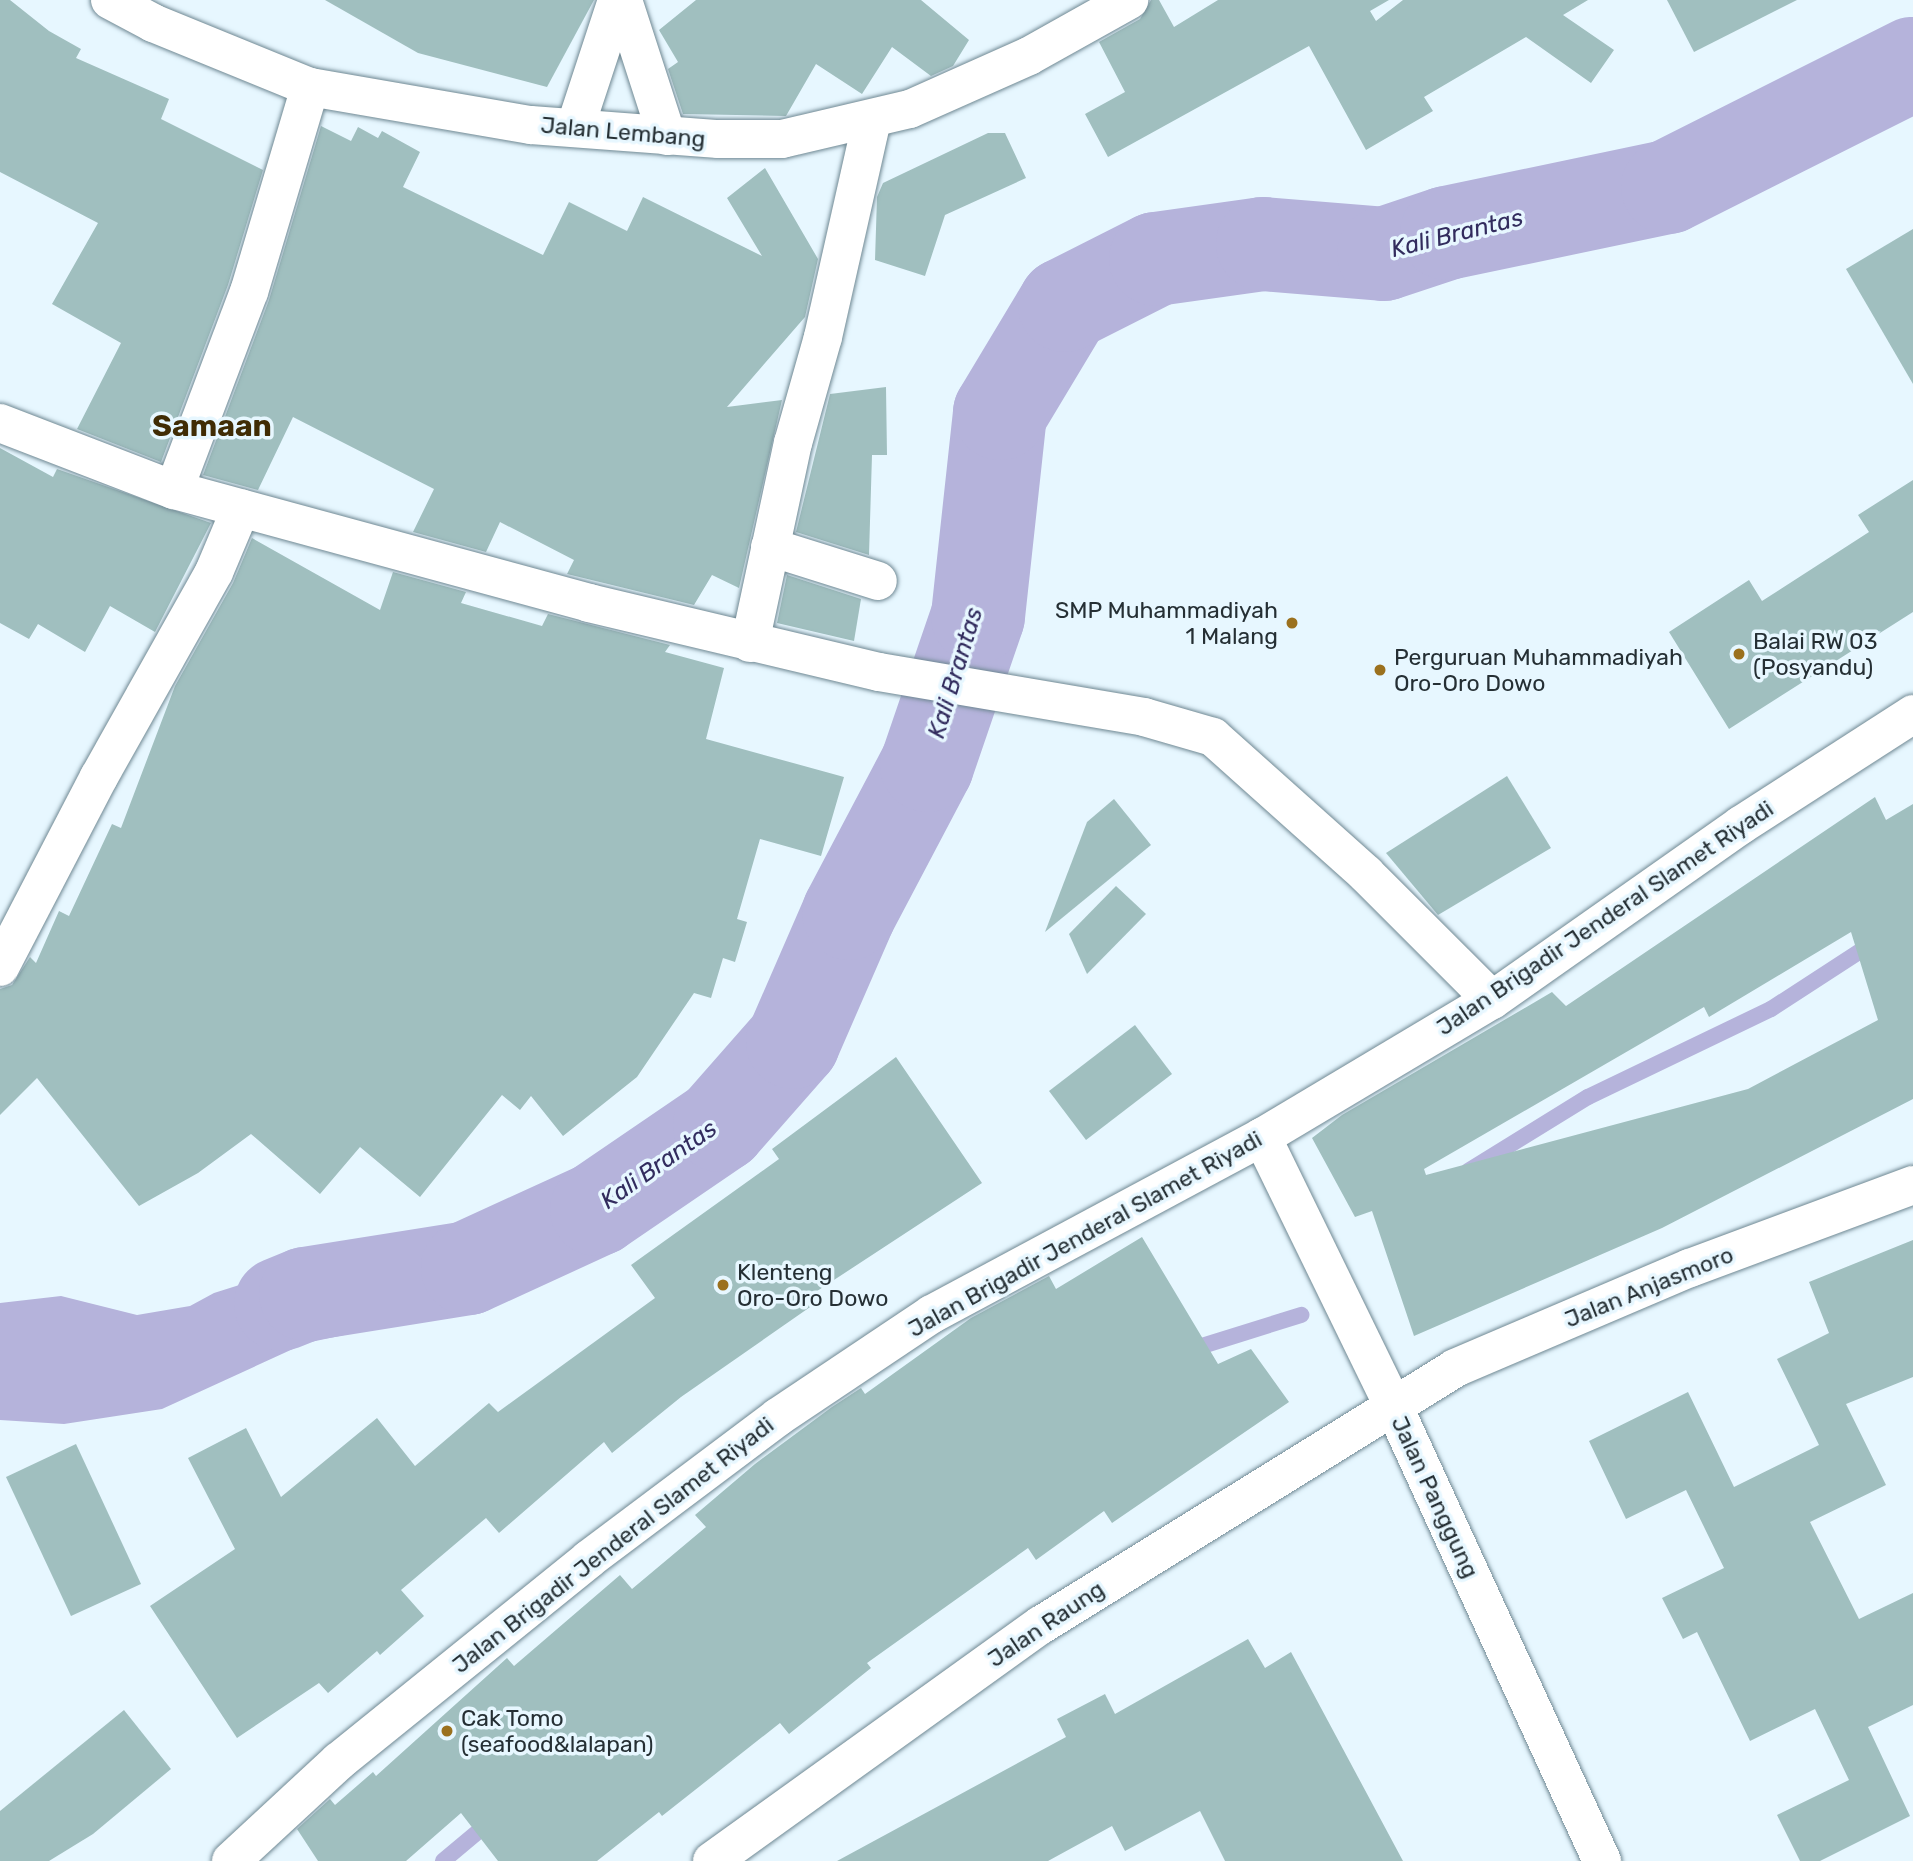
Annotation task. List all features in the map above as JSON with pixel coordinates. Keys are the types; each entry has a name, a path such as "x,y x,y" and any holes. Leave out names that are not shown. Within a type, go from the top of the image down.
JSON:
{"street":[{"name":"Jalan Lembang","path":"110,0 153,23 310,88 531,125 667,136 782,139 910,110 1029,56 1129,0"},
{"path":"575,128 617,0"},
{"path":"623,0 667,136"},
{"path":"174,490 248,292 310,88"},
{"path":"750,643 770,547 872,120"},
{"path":"0,423 174,490 750,643 879,672 1144,717 1213,737 1366,874 1492,1000"},
{"path":"0,967 99,777 214,572 241,508"},
{"path":"770,547 878,582"},
{"name":"Jalan Brigadir Jenderal Slamet Riyadi","path":"231,1861 339,1761 589,1559 778,1417 932,1314 1262,1137 1492,1000 1741,825 1913,714"},
{"name":"Jalan Panggung","path":"1262,1137 1393,1405 1602,1861"},
{"name":"Jalan Anjasmoro","path":"1393,1405 1455,1368 1690,1268 1913,1185"},
{"name":"Jalan Raung","path":"728,1856 1041,1625 1393,1405"}],"water":[{"path":"389,1238 425,1318 306,1343 162,1409 64,1424 0,1420 0,1303 61,1296 137,1315 190,1306 214,1293"}],"building":[{"path":"0,0 10,0 49,31 81,49 76,58 169,99 161,119 263,170 228,285 161,462 77,429 121,343 52,304 98,223 0,172"},
{"path":"325,0 594,0 547,87 418,53"},
{"path":"696,0 921,0 969,40 953,66 931,76 892,47 862,94 816,64 786,116 683,114 668,69 678,62 659,30"},
{"path":"1151,0 1159,0 1174,27 1218,0 1389,0 1370,11 1376,21 1403,0 1588,0 1563,15 1614,50 1591,83 1526,37 1424,97 1433,111 1366,150 1309,46 1108,157 1085,114 1125,92 1099,42 1140,19"},
{"path":"1667,0 1797,0 1694,52"},
{"path":"321,126 351,141 358,127 378,138 382,131 420,152 403,187 543,255 569,202 627,231 643,197 762,256 727,198 765,168 818,259 805,317 727,407 782,400 739,588 712,575 694,605 567,574 574,560 500,522 486,552 413,532 434,489 293,417 258,490 203,475 269,300"},
{"path":"988,133 1005,133 1026,178 945,215 925,276 875,260 877,197 883,183"},
{"path":"1913,229 1913,384 1846,269"},
{"path":"886,387 887,455 872,455 869,555 796,532 830,394"},
{"path":"0,448 53,477 57,469 211,523 155,632 110,606 85,652 38,624 29,639 0,623"},
{"path":"1913,480 1913,612 1729,729 1669,632 1749,580 1762,601 1869,532 1858,515"},
{"path":"252,538 380,610 393,572 466,592 461,603 542,626 548,614 670,645 665,652 724,668 706,739 844,777 821,856 760,839 737,919 747,922 735,962 723,958 711,998 694,993 637,1077 563,1136 531,1096 520,1110 502,1095 420,1197 360,1147 320,1194 251,1134 198,1173 139,1206 37,1078 0,1115 0,989 12,985 30,957 36,963 59,911 69,916 112,824 121,828 175,686 233,583"},
{"path":"787,575 861,599 854,641 777,623"},
{"path":"1507,776 1551,848 1438,915 1386,853"},
{"path":"1875,797 1886,820 1913,804 1913,1099 1662,1228 1414,1336 1372,1211 1355,1217 1312,1138 1342,1115 1552,992 1566,1006","holes":["1851,932 1878,1020 1748,1089 1426,1175 1424,1169 1704,1007 1709,1017"]},
{"path":"1114,799 1151,845 1045,932 1087,822"},
{"path":"1116,886 1146,914 1087,974 1069,934"},
{"path":"1135,1025 1172,1074 1086,1140 1049,1091"},
{"path":"896,1057 982,1183 808,1297 813,1305 681,1397 612,1453 604,1442 499,1533 486,1518 401,1590 424,1616 380,1655 377,1651 328,1693 319,1683 237,1738 150,1606 235,1549 188,1458 246,1428 281,1497 377,1418 415,1466 489,1403 498,1412 655,1298 631,1265 779,1159 772,1149"},
{"path":"1142,1237 1218,1364 1251,1349 1289,1402 1112,1523 1104,1511 1036,1560 1028,1548 867,1663 871,1668 789,1734 780,1723 662,1816 659,1812 597,1861 498,1861 461,1813 406,1861 318,1861 297,1829 330,1799 335,1805 373,1772 376,1776 507,1658 514,1666 620,1575 632,1589 706,1527 695,1515 755,1464 832,1407 861,1388 865,1394 971,1318 1049,1276 1056,1289"},
{"path":"1913,1240 1913,1377 1846,1404 1886,1485 1810,1522 1859,1619 1913,1593 1913,1705 1868,1727 1910,1816 1820,1861 1800,1861 1777,1815 1849,1780 1815,1709 1750,1741 1697,1632 1683,1639 1662,1598 1724,1568 1686,1490 1626,1519 1589,1441 1688,1392 1734,1487 1819,1445 1777,1359 1829,1333 1809,1282"},
{"path":"76,1444 141,1584 71,1616 6,1477"},
{"path":"1248,1639 1265,1668 1291,1652 1403,1861 1225,1861 1200,1811 1125,1851 1112,1826 1048,1861 837,1861 1066,1737 1057,1719 1105,1694 1115,1714"},
{"path":"124,1710 171,1769 93,1834 49,1861 0,1861 0,1811"}],"waterway":[{"name":"Kali Brantas","path":"281,1304 306,1294 468,1268 597,1209 720,1125 793,1042 849,913 927,765 978,616 1000,413 1065,305 1156,259 1263,244 1384,254 1447,233 1668,187 1913,64"},
{"path":"1468,1171 1588,1097 1771,1009 1874,942"},
{"path":"1186,1351 1301,1315"},
{"path":"443,1861 492,1820"}],"place":[{"name":"SMP Muhammadiyah 1 Malang","path":"1292,623"},
{"name":"Balai RW 03 (Posyandu)","path":"1739,654"},
{"name":"Perguruan Muhammadiyah Oro-Oro Dowo","path":"1380,670"},
{"name":"Klenteng Oro-Oro Dowo","path":"723,1285"},
{"name":"Cak Tomo (seafood&lalapan)","path":"447,1731"}],"district":[{"name":"Samaan","path":"212,426"}]}
